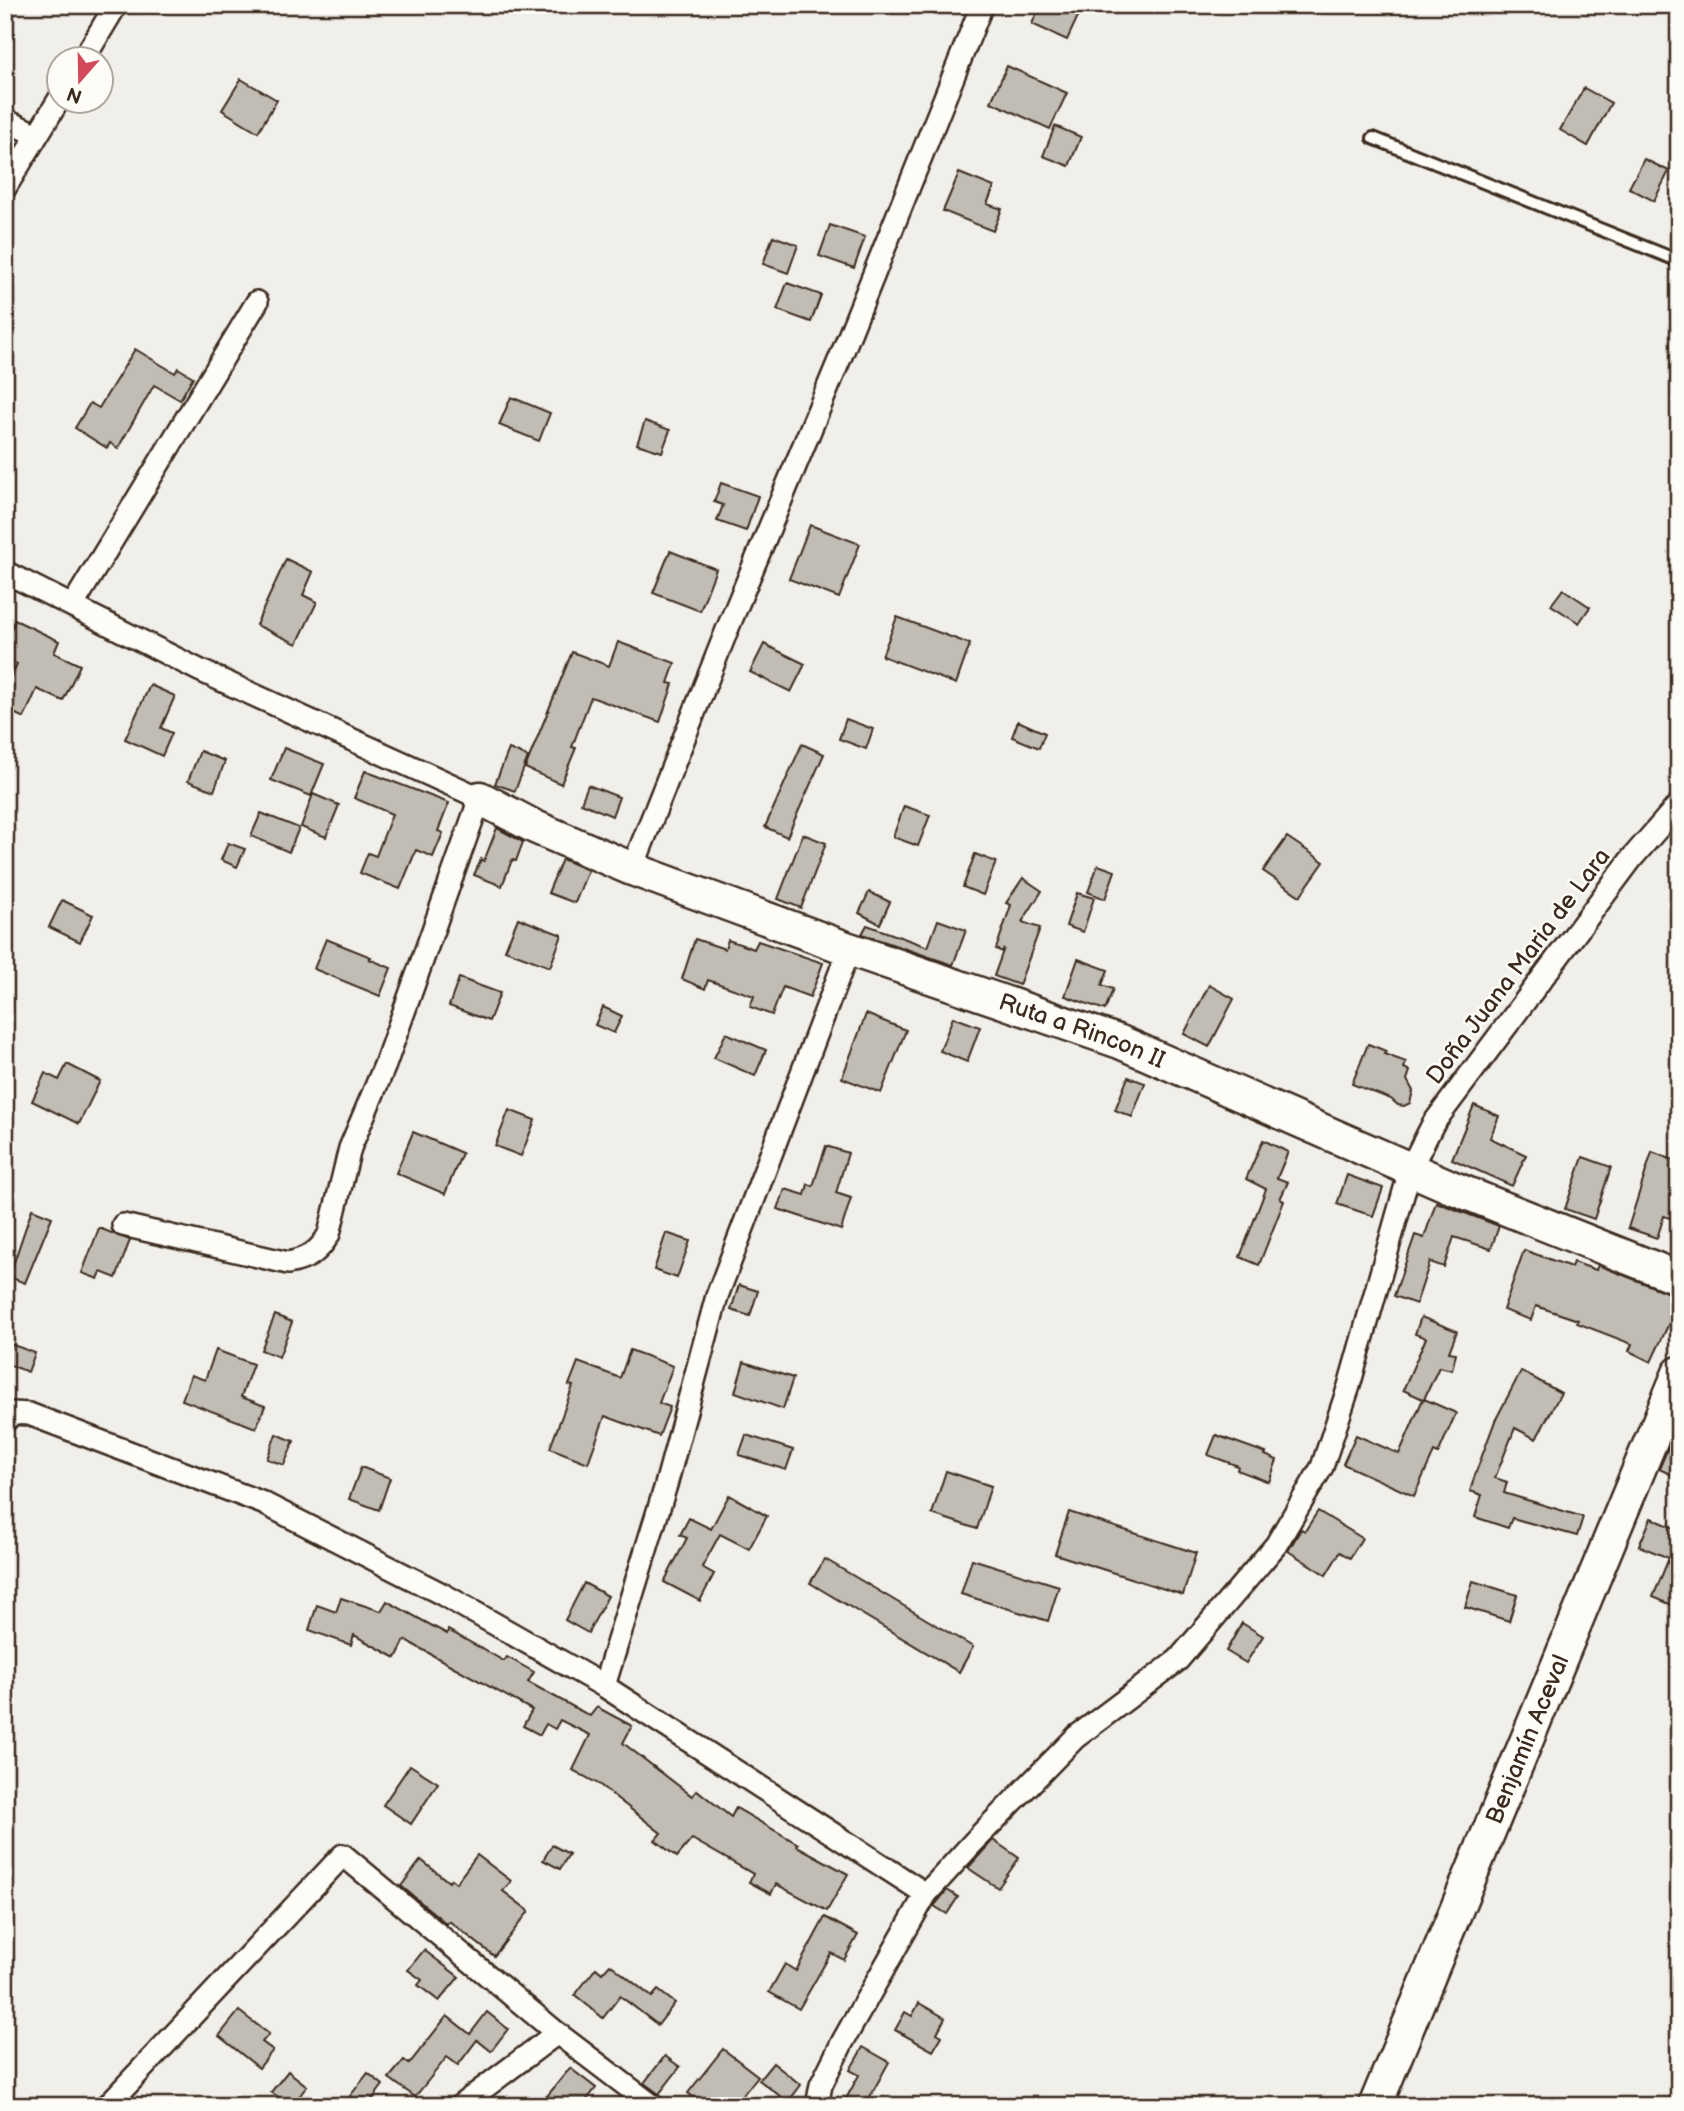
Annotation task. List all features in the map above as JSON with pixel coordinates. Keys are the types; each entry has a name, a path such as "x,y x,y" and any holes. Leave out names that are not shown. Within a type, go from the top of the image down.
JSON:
{"street":[{"path":"91,46 116,5"},
{"path":"632,869 982,5"},
{"path":"5,188 49,116"},
{"path":"5,120 37,135"},
{"path":"73,605 257,302"},
{"path":"5,572 199,670 481,798 385,1065 350,1148 329,1234 323,1244 307,1258 288,1263 123,1225"},
{"name":"Ruta a Rincon II","path":"481,798 535,827 632,869 849,949 1120,1042 1411,1167 1451,1187 1679,1278"},
{"name":"Doña Juana Maria de Lara","path":"817,2106 821,2085 843,2041 926,1894 1076,1737 1178,1660 1276,1545 1322,1467 1349,1386 1411,1167 1433,1124 1632,858 1679,804"},
{"path":"604,1686 666,1485 717,1296 849,949"},
{"name":"Benjamín Aceval","path":"1376,2106 1679,1373"},
{"path":"5,1421 13,1413 29,1414 263,1503 442,1594 604,1686 926,1894"},
{"path":"107,2106 343,1855 557,2034 653,2106"},
{"path":"460,2106 557,2034"}],"lane":[{"path":"1373,138 1679,261"}],"building":[{"path":"1040,5 1065,5 1080,12 1067,40 1032,24"},
{"path":"1007,66 1067,93 1050,129 991,102"},
{"path":"241,79 277,100 258,132 222,110"},
{"path":"1584,88 1611,103 1588,146 1560,130"},
{"path":"1055,126 1081,137 1069,166 1043,156"},
{"path":"1644,159 1669,171 1654,201 1629,188"},
{"path":"959,173 994,187 987,204 1002,209 993,231 943,211"},
{"path":"830,225 865,237 854,268 819,256"},
{"path":"773,236 798,245 788,273 763,264"},
{"path":"787,283 821,295 811,322 777,310"},
{"path":"135,349 175,373 178,368 193,377 180,400 154,385 118,448 110,443 107,448 75,428 90,403 99,408"},
{"path":"511,397 550,413 539,441 499,425"},
{"path":"645,421 670,430 662,452 637,444"},
{"path":"721,483 758,496 746,531 717,521 723,505 714,502"},
{"path":"810,525 860,544 839,598 789,579"},
{"path":"670,551 716,569 700,611 653,593"},
{"path":"286,559 313,572 303,595 317,602 297,644 256,625"},
{"path":"1563,589 1590,607 1579,623 1551,605"},
{"path":"897,617 970,644 956,684 882,656"},
{"path":"15,620 59,641 54,653 80,665 63,701 37,689 24,718 5,709 5,689 17,664 5,659 5,644"},
{"path":"618,642 675,663 668,683 673,684 660,722 591,697 572,747 576,748 561,784 525,768 572,652 609,666"},
{"path":"764,644 805,664 791,692 750,672"},
{"path":"150,685 175,696 161,728 172,733 162,756 125,739"},
{"path":"846,719 873,729 866,749 839,739"},
{"path":"1018,721 1045,733 1039,748 1012,737"},
{"path":"802,744 824,754 787,837 765,827"},
{"path":"284,748 324,764 311,796 271,780"},
{"path":"509,749 528,757 515,791 495,784"},
{"path":"200,751 225,761 214,791 188,781"},
{"path":"365,771 449,803 438,831 443,833 433,857 416,850 400,889 360,873 368,853 376,856 392,814 354,798"},
{"path":"588,785 619,797 612,816 581,803"},
{"path":"313,794 339,805 326,837 301,827"},
{"path":"904,806 930,815 918,846 893,837"},
{"path":"261,813 299,828 289,852 251,836"},
{"path":"497,828 523,842 516,861 512,860 502,886 474,875 481,859 484,861"},
{"path":"803,834 826,843 801,908 778,899"},
{"path":"1287,837 1324,862 1300,896 1263,871"},
{"path":"228,843 245,849 237,867 221,860"},
{"path":"975,854 996,862 983,895 963,887"},
{"path":"562,859 588,870 575,903 548,893"},
{"path":"1098,865 1115,871 1105,899 1088,892"},
{"path":"1023,878 1042,891 1022,922 1040,928 1019,985 994,976 1004,948 1002,952 996,949 1011,905 1006,903"},
{"path":"869,892 890,902 880,924 859,913"},
{"path":"1077,893 1094,898 1083,932 1066,926"},
{"path":"62,900 93,915 80,942 49,927"},
{"path":"518,918 562,935 550,967 505,950"},
{"path":"938,920 966,930 953,965 862,934 867,925 928,947"},
{"path":"326,939 391,968 380,996 314,969"},
{"path":"695,939 725,949 728,940 754,949 758,941 823,963 810,997 783,987 772,1015 750,1007 754,996 708,980 705,989 682,979"},
{"path":"1078,959 1108,970 1102,985 1113,989 1105,1010 1065,996"},
{"path":"459,978 500,993 489,1021 449,1006"},
{"path":"1209,985 1234,999 1209,1047 1184,1034"},
{"path":"603,1007 622,1016 614,1033 595,1025"},
{"path":"866,1014 906,1030 881,1093 842,1078"},
{"path":"953,1017 980,1027 967,1062 940,1051"},
{"path":"726,1033 766,1050 755,1076 714,1058"},
{"path":"1368,1044 1386,1051 1384,1054 1406,1062 1404,1068 1410,1071 1407,1080 1413,1091 1410,1103 1398,1105 1391,1099 1352,1084"},
{"path":"67,1064 100,1081 79,1124 32,1101 45,1073 59,1080"},
{"path":"1128,1077 1145,1083 1132,1117 1115,1110"},
{"path":"1474,1105 1499,1116 1490,1138 1526,1155 1512,1186 1452,1159"},
{"path":"509,1110 535,1120 521,1156 495,1146"},
{"path":"413,1132 462,1153 445,1194 396,1173"},
{"path":"1263,1140 1288,1152 1277,1178 1288,1182 1280,1199 1284,1201 1259,1265 1240,1257 1266,1189 1246,1179"},
{"path":"826,1146 848,1153 836,1193 851,1198 841,1230 778,1209 785,1189 805,1195 808,1184 813,1186"},
{"path":"1652,1152 1679,1162 1679,1221 1664,1216 1657,1238 1628,1228"},
{"path":"1583,1157 1611,1167 1594,1219 1565,1209"},
{"path":"1347,1175 1383,1188 1373,1216 1337,1204"},
{"path":"1436,1202 1499,1226 1491,1249 1454,1237 1444,1267 1430,1262 1416,1304 1394,1296 1415,1235 1424,1238"},
{"path":"32,1209 52,1217 25,1283 9,1277"},
{"path":"99,1228 130,1240 116,1278 101,1272 98,1279 82,1273"},
{"path":"666,1233 690,1241 677,1278 654,1270"},
{"path":"1524,1250 1571,1267 1573,1262 1596,1270 1598,1265 1679,1297 1651,1362 1629,1351 1632,1344 1577,1323 1578,1320 1536,1306 1531,1320 1503,1310"},
{"path":"739,1285 758,1291 750,1316 731,1310"},
{"path":"275,1315 292,1322 279,1357 261,1350"},
{"path":"1421,1317 1457,1331 1449,1352 1456,1353 1452,1370 1439,1367 1424,1399 1456,1413 1438,1454 1434,1452 1414,1496 1343,1464 1356,1435 1399,1454 1423,1399 1403,1390 1426,1338 1415,1334"},
{"path":"5,1342 35,1353 28,1372 5,1363"},
{"path":"216,1350 253,1364 241,1397 265,1406 256,1428 182,1400 191,1375 205,1380"},
{"path":"630,1350 673,1366 659,1403 670,1407 659,1436 605,1416 588,1463 550,1448 573,1386 569,1385 578,1362 620,1378"},
{"path":"744,1362 793,1378 783,1409 735,1392"},
{"path":"1521,1371 1561,1393 1536,1439 1515,1428 1495,1478 1507,1482 1504,1493 1583,1517 1577,1536 1512,1518 1508,1528 1475,1517 1482,1495 1470,1491 1495,1421"},
{"path":"1679,1422 1679,1478 1659,1469"},
{"path":"276,1434 294,1441 284,1465 267,1459"},
{"path":"746,1435 793,1450 786,1470 739,1455"},
{"path":"1216,1435 1266,1453 1265,1455 1277,1460 1269,1482 1208,1455"},
{"path":"361,1467 390,1478 379,1510 349,1499"},
{"path":"946,1471 991,1486 977,1529 932,1514"},
{"path":"729,1495 767,1516 749,1549 720,1534 702,1567 714,1574 700,1601 664,1582 687,1538 680,1535 689,1518 711,1529"},
{"path":"1318,1511 1362,1538 1350,1558 1340,1552 1326,1575 1288,1551 1301,1529 1305,1531"},
{"path":"1069,1512 1196,1553 1183,1595 1055,1554"},
{"path":"1651,1518 1679,1530 1679,1608 1653,1597 1669,1558 1639,1546"},
{"path":"825,1559 973,1647 959,1672 810,1583"},
{"path":"972,1559 1059,1586 1048,1621 961,1594"},
{"path":"1473,1581 1517,1595 1509,1621 1465,1607"},
{"path":"584,1583 608,1596 588,1633 565,1620"},
{"path":"341,1598 381,1611 387,1601 447,1634 448,1630 504,1661 507,1657 534,1672 528,1682 590,1716 597,1707 632,1726 623,1743 692,1796 697,1790 731,1817 736,1808 848,1874 827,1911 776,1884 771,1894 749,1882 753,1874 692,1839 677,1857 655,1840 661,1833 600,1785 573,1770 590,1735 560,1720 555,1729 546,1724 540,1735 523,1726 532,1710 405,1640 396,1658 354,1635 351,1645 309,1630 317,1605 336,1612"},
{"path":"1242,1623 1263,1636 1246,1663 1226,1651"},
{"path":"410,1765 438,1783 411,1824 383,1805"},
{"path":"993,1840 1019,1858 998,1888 968,1868"},
{"path":"552,1845 569,1854 560,1869 543,1860"},
{"path":"477,1855 511,1881 503,1891 529,1911 494,1956 449,1921 447,1924 401,1886 421,1860 449,1882 451,1879 456,1883"},
{"path":"947,1890 958,1897 947,1914 934,1906"},
{"path":"825,1917 858,1935 844,1960 831,1953 799,2009 769,1992 785,1964 796,1971"},
{"path":"424,1950 459,1977 439,2001 418,1985 422,1980 408,1970"},
{"path":"610,1964 652,1997 658,1990 675,2003 658,2025 620,1996 603,2018 575,1995 596,1968 602,1973"},
{"path":"919,2003 945,2018 937,2033 942,2036 933,2051 895,2030 905,2012 912,2016"},
{"path":"239,2011 269,2034 262,2042 273,2050 259,2068 219,2036"},
{"path":"487,2012 508,2029 491,2051 477,2040 458,2065 447,2057 415,2097 389,2078 404,2060 409,2064 447,2016 470,2034"},
{"path":"863,2047 889,2062 865,2106 842,2106 859,2075 850,2070"},
{"path":"723,2049 758,2076 734,2106 705,2106 688,2093"},
{"path":"665,2056 680,2067 659,2094 644,2083"},
{"path":"773,2063 801,2085 788,2102 759,2080"},
{"path":"570,2068 596,2088 582,2106 559,2106 547,2096"},
{"path":"288,2071 307,2086 292,2106 271,2092"},
{"path":"368,2073 383,2085 367,2106 362,2106 350,2096"}]}
